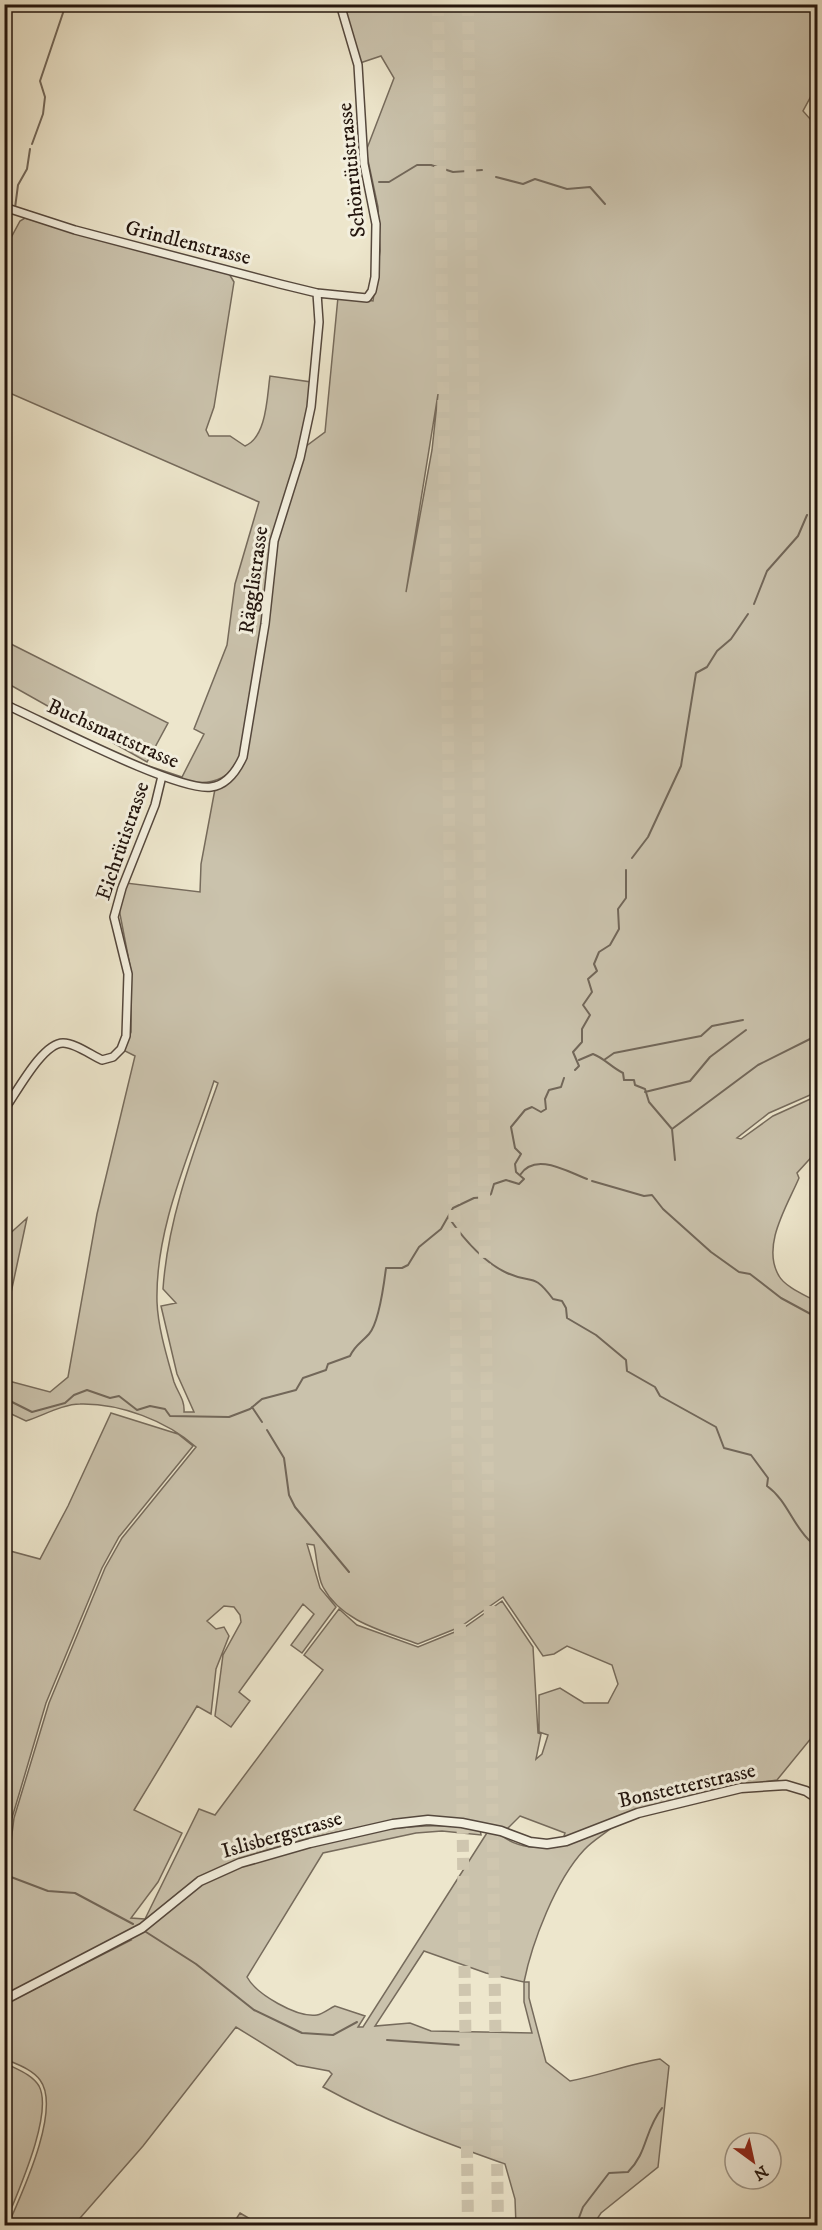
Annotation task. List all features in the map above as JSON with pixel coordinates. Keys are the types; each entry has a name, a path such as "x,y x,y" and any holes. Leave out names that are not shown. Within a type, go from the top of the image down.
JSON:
{"street":[{"name":"Schönrütistrasse","path":"340,4 358,65 364,164 373,199 376,224 375,278 372,291 367,298"},
{"name":"Grindlenstrasse","path":"4,207 75,230 317,293 367,298"},
{"name":"Rägglistrasse","path":"210,787 229,778 243,757 265,624 273,541 300,458 311,407 319,322 317,293"},
{"name":"Buchsmattstrasse","path":"4,705 162,776 210,787"},
{"name":"Eichrütistrasse","path":"5,1107 42,1054 52,1046 62,1043 71,1045 102,1060 113,1057 121,1049 126,1036 129,974 114,917 122,888 155,805 162,776"},
{"name":"Bonstetterstrasse","path":"598,1828 638,1813 741,1788 786,1785 806,1791 818,1799"},
{"name":"Islisbergstrasse","path":"4,2000 142,1928 200,1881 264,1855 354,1832 410,1822 462,1823 501,1831 530,1842 547,1844 566,1840 598,1828"}],"shaded area":[{"path":"343,5 817,5 817,85 803,111 818,128 817,1092 769,1113 737,1138 741,1139 773,1116 817,1096 817,1151 797,1173 799,1178 778,1226 773,1252 774,1264 782,1280 817,1302 817,1731 777,1780 715,1789 625,1814 584,1850 564,1878 546,1912 524,1982 529,1982 529,1998 546,2062 570,2081 660,2059 669,2066 658,2167 601,2213 593,2225 516,2225 515,2199 505,2164 412,2129 345,2099 323,2087 332,2074 329,2071 297,2065 236,2027 143,2146 74,2225 8,2225 30,2174 43,2131 46,2111 45,2093 37,2076 5,2059 5,2004 131,1940 126,1936 5,1996 5,1864 8,1865 14,1818 49,1703 105,1568 122,1538 196,1447 171,1429 142,1415 95,1404 60,1408 26,1421 5,1411 5,1380 50,1392 68,1377 97,1214 135,1056 123,1050 131,1032 131,971 119,909 126,883 200,892 201,864 215,789 233,778 245,758 269,614 279,530 305,447 325,432 338,297 373,301 380,251 378,207 366,151 394,78 381,56 360,63","holes":["438,394 432,450 406,592","214,1081 218,1083 183,1184 170,1236 163,1289 176,1303 161,1306 177,1374 194,1412 184,1412 166,1353 157,1302 162,1245 176,1190","307,1544 314,1545 321,1583 331,1599 341,1609 365,1624 418,1644 460,1627 503,1597 543,1656 554,1654 567,1646 612,1665 618,1684 608,1703 584,1703 560,1688 539,1695 539,1732 548,1735 542,1754 536,1759 541,1734 538,1733 533,1647 502,1601 462,1629 418,1647 357,1625 339,1609 304,1655 323,1670 215,1815 199,1809 145,1919 131,1918 158,1882 182,1833 134,1810 197,1706 211,1714 216,1669 229,1636 224,1627 216,1629 207,1621 224,1606 234,1607 240,1615 241,1622 223,1655 215,1716 231,1727 250,1701 239,1692 303,1604 314,1614 291,1645 302,1653 336,1607 320,1588","520,1816 565,1833 561,1845 545,1847 529,1847 514,1843 501,1835","445,1818 492,1825 363,2027 358,2027 365,2016 335,2006 317,2015 288,2009 259,1991 247,1977 323,1853 416,1833 442,1831 481,1835 480,1829 457,1826 388,1829 299,1849 226,1872 192,1891 156,1920 148,1919 191,1883 221,1867 283,1846 388,1823","424,1951 486,1973 524,1982 524,2002 532,2033 431,2031 410,2023 375,2026"]},
{"path":"25,218 228,272 234,282 214,407 206,430 209,436 230,436 245,446 258,434 262,425 270,376 311,382 297,461 271,546 265,605 241,757 231,771 220,779 192,782 177,779 134,761 182,777 204,734 194,729 227,645 235,584 259,502 5,391 5,249 20,221"},
{"path":"5,641 168,723 147,762 5,682"},
{"path":"27,1218 5,1321 5,1238"},
{"path":"111,1413 178,1434 193,1446 119,1537 102,1568 46,1703 12,1818 5,1864 5,1561 10,1551 40,1559 68,1506"},
{"path":"5,2063 24,2072 39,2086 42,2115 32,2155 5,2224"},
{"path":"240,2213 259,2224 232,2225"}],"waterway":[{"path":"32,144 43,114 45,97 40,81 66,4"},
{"path":"15,208 18,185 27,169 30,149"},
{"path":"379,182 389,182 417,165 431,165 453,172 482,170"},
{"path":"496,177 523,184 535,179 567,189 590,187 605,204"},
{"path":"4,225 11,217"},
{"path":"754,604 767,571 798,536 807,515"},
{"path":"632,858 648,837 681,766 696,673 707,667 717,651 731,639 748,614"},
{"path":"575,1070 579,1066 573,1052 582,1042 582,1029 590,1015 583,1005 592,992 588,979 597,971 594,964 599,952 610,945 619,929 618,909 626,898 626,870"},
{"path":"604,1060 614,1053 701,1036 712,1026 743,1020"},
{"path":"645,1092 690,1081 710,1057 746,1030"},
{"path":"672,1129 758,1065 812,1038 818,1040"},
{"path":"579,1060 593,1054 623,1073 624,1080 634,1080 635,1085 645,1089 649,1102 672,1129 675,1160"},
{"path":"4,1398 32,1412 65,1403 74,1395 87,1390 110,1398 119,1396 137,1410 150,1406 165,1409 170,1416 229,1417 250,1409 262,1399 296,1390 303,1378 326,1370 328,1364 350,1356 373,1329 386,1268 402,1268 408,1265 419,1247 441,1229 453,1208 474,1198 487,1197 491,1194 494,1184 506,1180 519,1184 524,1179 516,1172 515,1164 521,1154 515,1148 511,1127 525,1110 532,1107 541,1112 546,1109 545,1099 549,1090 561,1087 564,1078"},
{"path":"520,1175 526,1168 542,1164 561,1168 587,1179"},
{"path":"592,1181 644,1196 652,1195 663,1209 711,1252 739,1272 750,1274 781,1298 818,1318"},
{"path":"449,1218 467,1241 490,1263 507,1273 536,1282 553,1299 562,1301 566,1308 567,1318 596,1335 626,1360 627,1371 655,1387 660,1396 716,1427 724,1448 751,1455 768,1478 767,1486 780,1499 805,1537 812,1543 811,1562 818,1572"},
{"path":"252,1407 262,1422"},
{"path":"267,1430 284,1458 289,1495 295,1507 349,1572"},
{"path":"11,1877 48,1891 75,1893 133,1924"},
{"path":"146,1932 196,1964 254,2010 302,2033 333,2035 357,2022"},
{"path":"387,2040 460,2045"},
{"path":"571,2226 577,2223 583,2207 609,2173 628,2172 639,2157 652,2125 662,2108"}],"tunnel":[{"path":"438,4 468,2226"},
{"path":"468,4 498,2226"}]}
